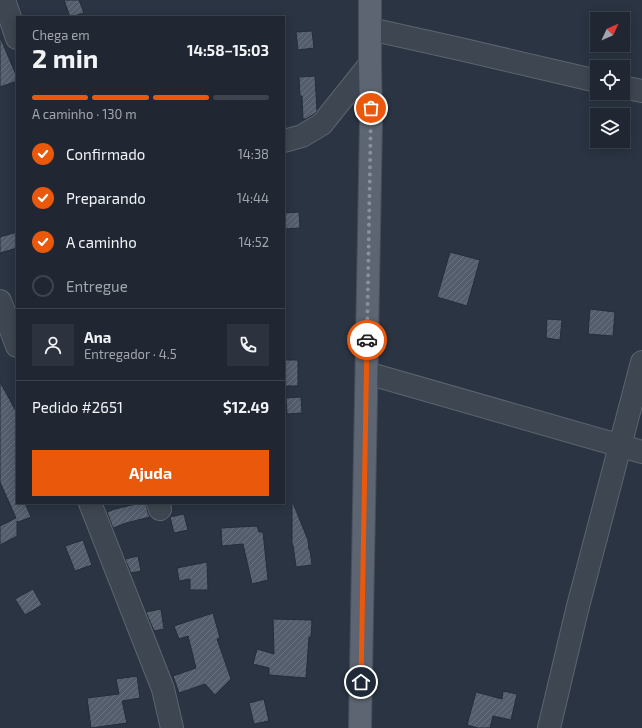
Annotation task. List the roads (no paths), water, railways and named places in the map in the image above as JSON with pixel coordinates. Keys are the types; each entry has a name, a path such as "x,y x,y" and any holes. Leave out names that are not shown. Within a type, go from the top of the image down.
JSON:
{"main road":[{"path":"360,728 371,122 370,0"}],"street":[{"path":"4,0 16,35"},
{"path":"370,29 590,79"},
{"path":"285,141 302,136 322,124 370,64"},
{"path":"630,88 642,91"},
{"path":"0,302 16,343"},
{"path":"549,728 577,610 642,362"},
{"path":"367,373 642,452"},
{"path":"90,504 163,690 172,728"}]}
